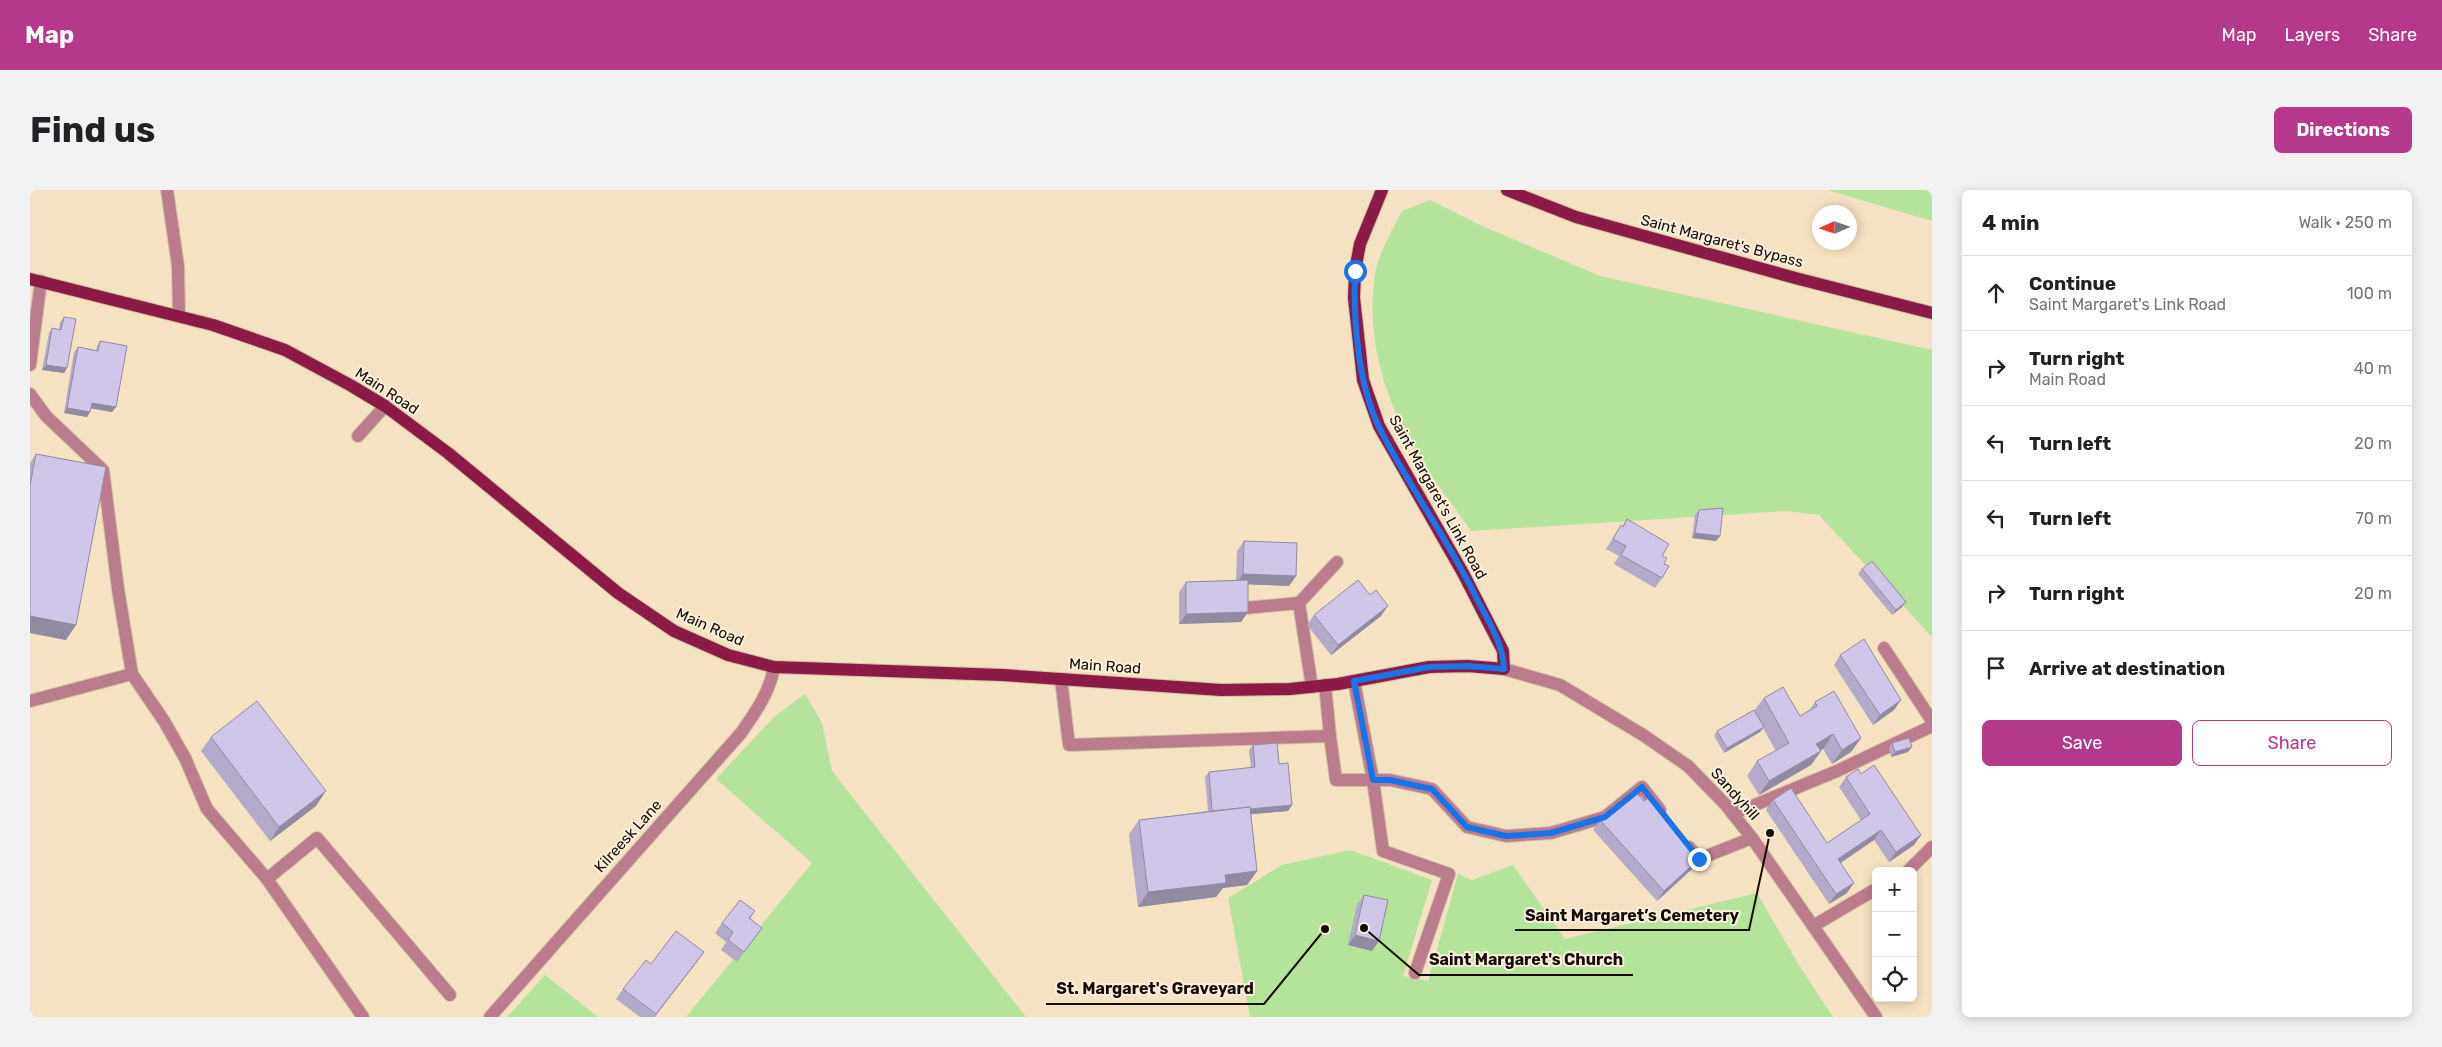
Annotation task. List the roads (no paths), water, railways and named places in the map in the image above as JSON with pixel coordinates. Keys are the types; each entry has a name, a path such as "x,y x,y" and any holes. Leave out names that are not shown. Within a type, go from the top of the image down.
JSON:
{"main road":[{"name":"Saint Margaret's Link Road","path":"1382,190 1360,244 1355,271 1354,298 1363,380 1379,426 1463,573 1503,652 1504,669"},
{"name":"Saint Margaret's Bypass","path":"1507,190 1576,217 1799,280 1932,313"},
{"name":"Main Road","path":"35,280 213,325 285,350 385,406 448,454 618,593 674,631 728,655 774,667 1061,679 1221,690 1319,686 1429,667 1468,666 1504,669"}],"street":[{"path":"167,190 178,266 179,316"},
{"path":"30,365 35,280"},
{"path":"30,394 46,416 103,470 118,589 132,674 164,720 185,758 206,809 267,879 363,1017"},
{"path":"358,436 385,406"},
{"path":"1244,608 1299,603 1337,562"},
{"path":"1299,603 1330,736 1336,780 1390,780 1432,789 1467,827 1506,836 1551,833 1605,817 1642,787 1670,823"},
{"path":"1884,648 1932,721"},
{"name":"Kilreesk Lane","path":"490,1017 741,734 761,703 772,678 774,667"},
{"name":"Sandyhill","path":"1504,669 1560,685 1643,735 1688,766 1733,814 1752,838 1876,1017"},
{"path":"30,700 132,674"},
{"path":"1061,679 1069,745 1330,736"},
{"path":"1354,681 1373,780 1383,851 1449,874 1415,973"},
{"path":"1733,814 1837,771 1932,726"},
{"path":"267,879 317,838 450,995"},
{"path":"1682,838 1699,859 1752,838"},
{"path":"1912,867 1932,847"},
{"path":"1813,926 1872,892"}],"place":[{"name":"Saint Margaret’s Cemetery","path":"1770,833"},
{"name":"Saint Margaret's Church","path":"1364,928"},
{"name":"St. Margaret's Graveyard","path":"1325,929"}]}
